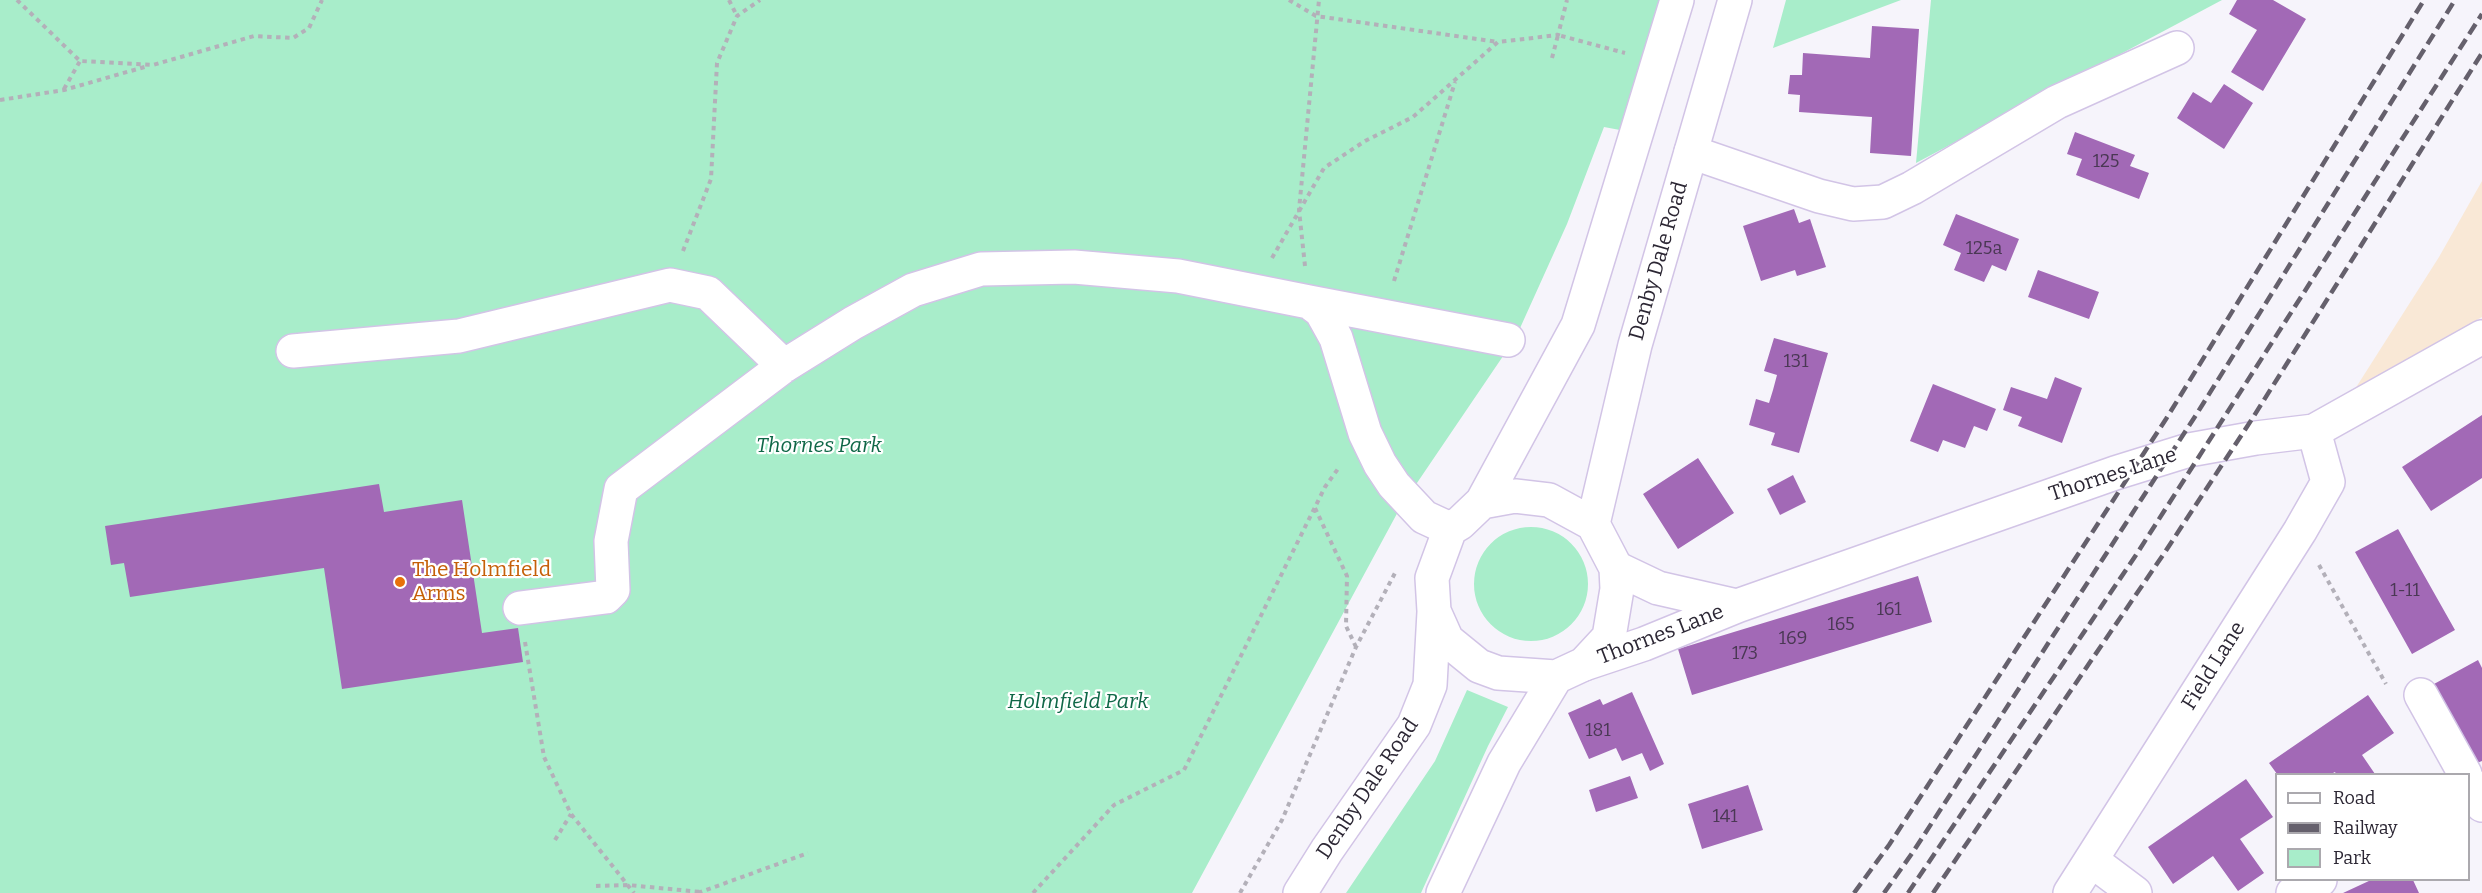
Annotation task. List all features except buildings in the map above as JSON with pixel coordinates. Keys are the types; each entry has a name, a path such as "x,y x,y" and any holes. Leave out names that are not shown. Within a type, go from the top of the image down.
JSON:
{"main road":[{"path":"1570,670 1498,673 1479,666 1447,640 1434,611 1432,578 1450,529 1460,523 1482,502 1578,325 1677,0"},
{"name":"Denby Dale Road","path":"1593,524 1635,345 1735,0"},
{"path":"1691,152 1853,204 1883,202 1912,188 2057,102 2177,48"},
{"path":"519,608 606,597 613,590 611,541 621,489 784,366 853,323 913,290 981,269 1074,267 1178,276 1508,340"},
{"path":"293,351 459,336 670,285 708,293 784,366"},
{"path":"1309,302 1321,311 1336,338 1365,433 1380,464 1394,485 1424,517 1450,529"},
{"name":"Thornes Lane","path":"1570,670 1644,644 1737,606 2115,473 2189,450 2314,431 2482,337"},
{"name":"Field Lane","path":"2070,893 2300,531 2328,482 2314,431"},
{"path":"1443,893 1504,763 1570,670 1609,637 1617,589 1616,568 1593,524 1549,500 1515,496 1482,502"},
{"name":"Thornes Lane","path":"1616,568 1658,588 1737,606"},
{"name":"Denby Dale Road","path":"1300,893 1327,850 1414,725 1430,686 1434,611"},
{"path":"2421,696 2463,773"},
{"path":"2091,860 2135,893"},
{"path":"2293,893 2316,881"}],"path":[{"path":"17,0 80,61 153,65"},
{"path":"0,100 64,90 254,36 293,38 309,28 322,0"},
{"path":"729,0 737,16"},
{"path":"670,285 711,179 717,63 737,16 760,0"},
{"path":"1289,0 1316,16 1498,42 1558,35 1658,63"},
{"path":"1309,302 1299,210 1319,0"},
{"path":"1552,58 1567,0"},
{"path":"1254,291 1324,168 1365,141 1413,117 1498,42"},
{"path":"64,90 80,61"},
{"path":"1383,317 1456,81"},
{"path":"1033,893 1114,805 1184,770 1325,487"},
{"path":"1315,507 1347,576 1346,627 1356,647"},
{"path":"2300,531 2389,689 2421,696"},
{"path":"1240,893 1282,820 1356,647 1398,567"},
{"path":"519,608 544,757 571,814 634,893"},
{"path":"555,840 571,814"},
{"path":"596,886 628,885 700,892 808,853"}],"shaded area":[{"path":"2482,181 2482,317 2355,389 2439,257"}],"green space":[{"name":"Thornes Park","path":"0,0 1677,0 1636,133 1604,127 1567,224 1516,337 1400,508 1192,893 0,893"},
{"path":"1786,0 1901,0 1773,48"},
{"path":"1931,0 2222,0 1916,163"},
{"path":"1531,527 1553,532 1571,544 1583,562 1588,584 1583,606 1571,624 1553,636 1531,641 1509,636 1491,624 1479,606 1474,584 1479,562 1491,544 1509,532"},
{"path":"1467,690 1508,707 1421,893 1346,893 1435,761"}],"railway":[{"path":"1854,893 1889,845 2166,419 2424,0"},
{"path":"1884,893 1913,852 2196,415 2455,0"},
{"path":"1908,893 2136,555 2482,14"},
{"path":"1933,893 2165,552 2252,419 2482,53"}],"place":[{"name":"The Holmfield Arms","path":"400,582"}],"park label":[{"name":"Holmfield Park","path":"1078,702"}]}
